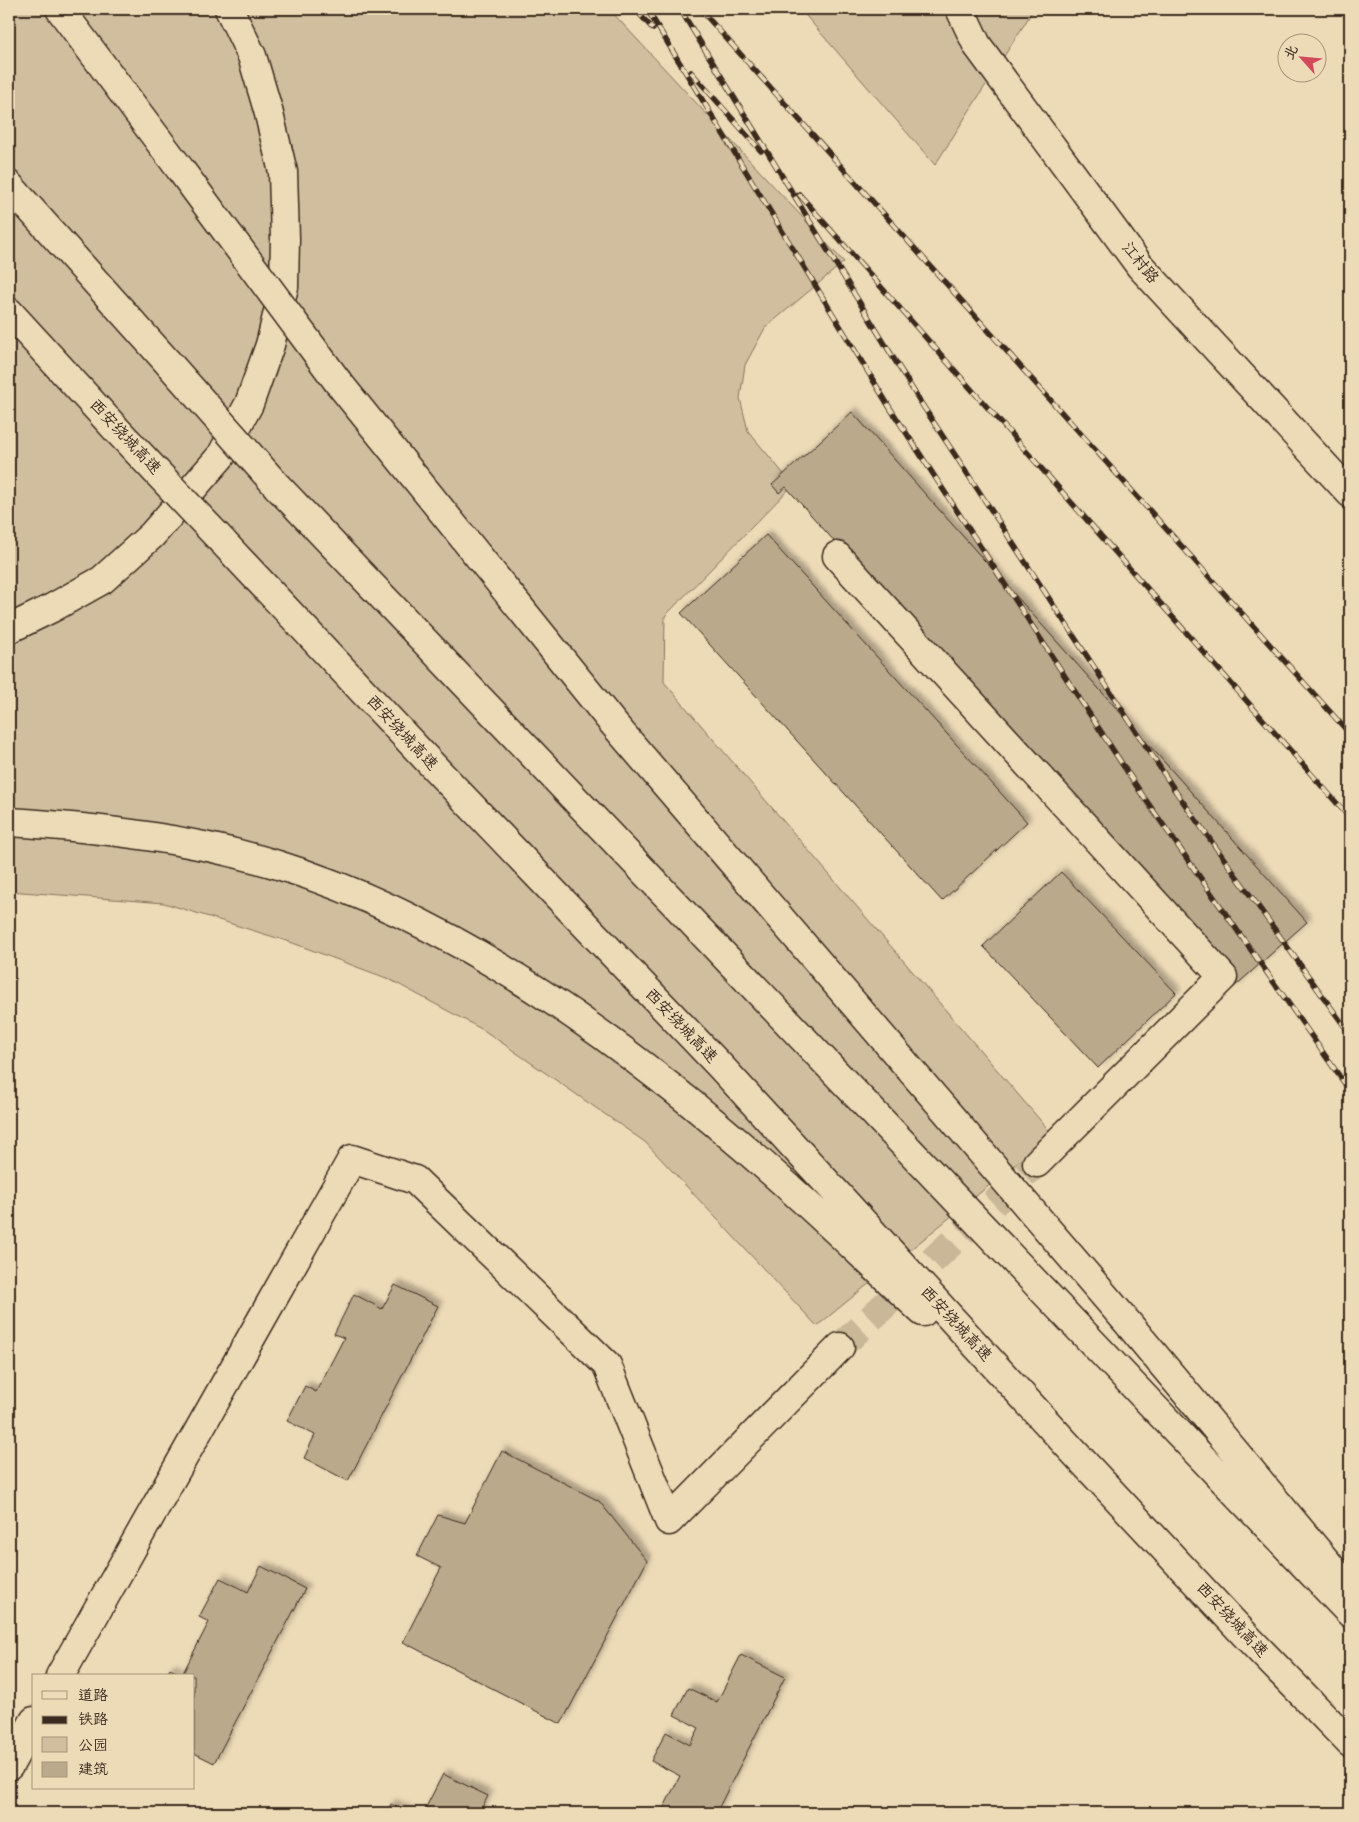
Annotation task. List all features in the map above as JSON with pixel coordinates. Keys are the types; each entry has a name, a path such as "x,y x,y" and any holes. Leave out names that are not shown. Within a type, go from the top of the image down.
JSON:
{"main road":[{"path":"60,9 338,382 612,722 1121,1314 1350,1590"},
{"path":"9,629 102,580 152,535 221,456 249,404 261,371 270,345 284,287 283,172 268,110 252,56 229,9"},
{"name":"江村路","path":"960,9 977,44 1140,266 1350,493"},
{"path":"9,185 277,486 1350,1613"},
{"name":"西安绕城高速","path":"9,312 115,428 436,769 721,1067 1071,1449 1248,1638 1350,1743"},
{"path":"838,556 1223,977 1037,1163"},
{"path":"9,822 150,836 276,864 378,903 435,930 497,966 609,1041 692,1105 774,1174 1071,1449"},
{"path":"61,1674 352,1159 415,1180 606,1366 669,1521 840,1347"},
{"path":"9,1766 32,1725"}],"green space":[{"path":"9,9 609,9 844,262 765,328 745,365 740,398 748,431 793,485 665,616 664,682 1052,1134 817,1326 645,1142 485,1031 389,979 290,942 164,903 9,891"},
{"path":"800,9 1034,9 935,165"}],"building":[{"path":"852,412 1307,922 1233,988 786,487 779,493 772,485"},
{"path":"766,535 1027,822 942,901 681,613"},
{"path":"1061,872 1176,993 1098,1068 983,946"},
{"path":"395,1285 438,1306 348,1481 304,1458 315,1435 287,1421 305,1386 316,1392 344,1338 334,1334 354,1294 382,1309"},
{"path":"502,1451 599,1501 647,1561 561,1724 403,1642 441,1568 417,1556 438,1515 465,1523"},
{"path":"261,1566 305,1589 214,1763 195,1754 195,1674 183,1674 209,1622 199,1617 220,1578 248,1592"},
{"path":"741,1655 785,1677 716,1813 661,1813 680,1776 651,1761 666,1732 690,1745 699,1728 674,1715 688,1688 717,1702"},
{"path":"170,1669 180,1674 167,1674"},
{"path":"443,1774 488,1796 479,1813 423,1813"},
{"path":"391,1804 410,1813 387,1813"}],"tunnel":[{"path":"840,1347 1037,1163"}],"railway":[{"path":"635,9 653,29"},
{"path":"647,9 890,408 1143,796 1350,1091"},
{"path":"680,9 921,403 1176,792 1350,1034"},
{"path":"700,9 1350,734"},
{"path":"691,72 761,151"},
{"path":"799,194 1350,818"}]}
